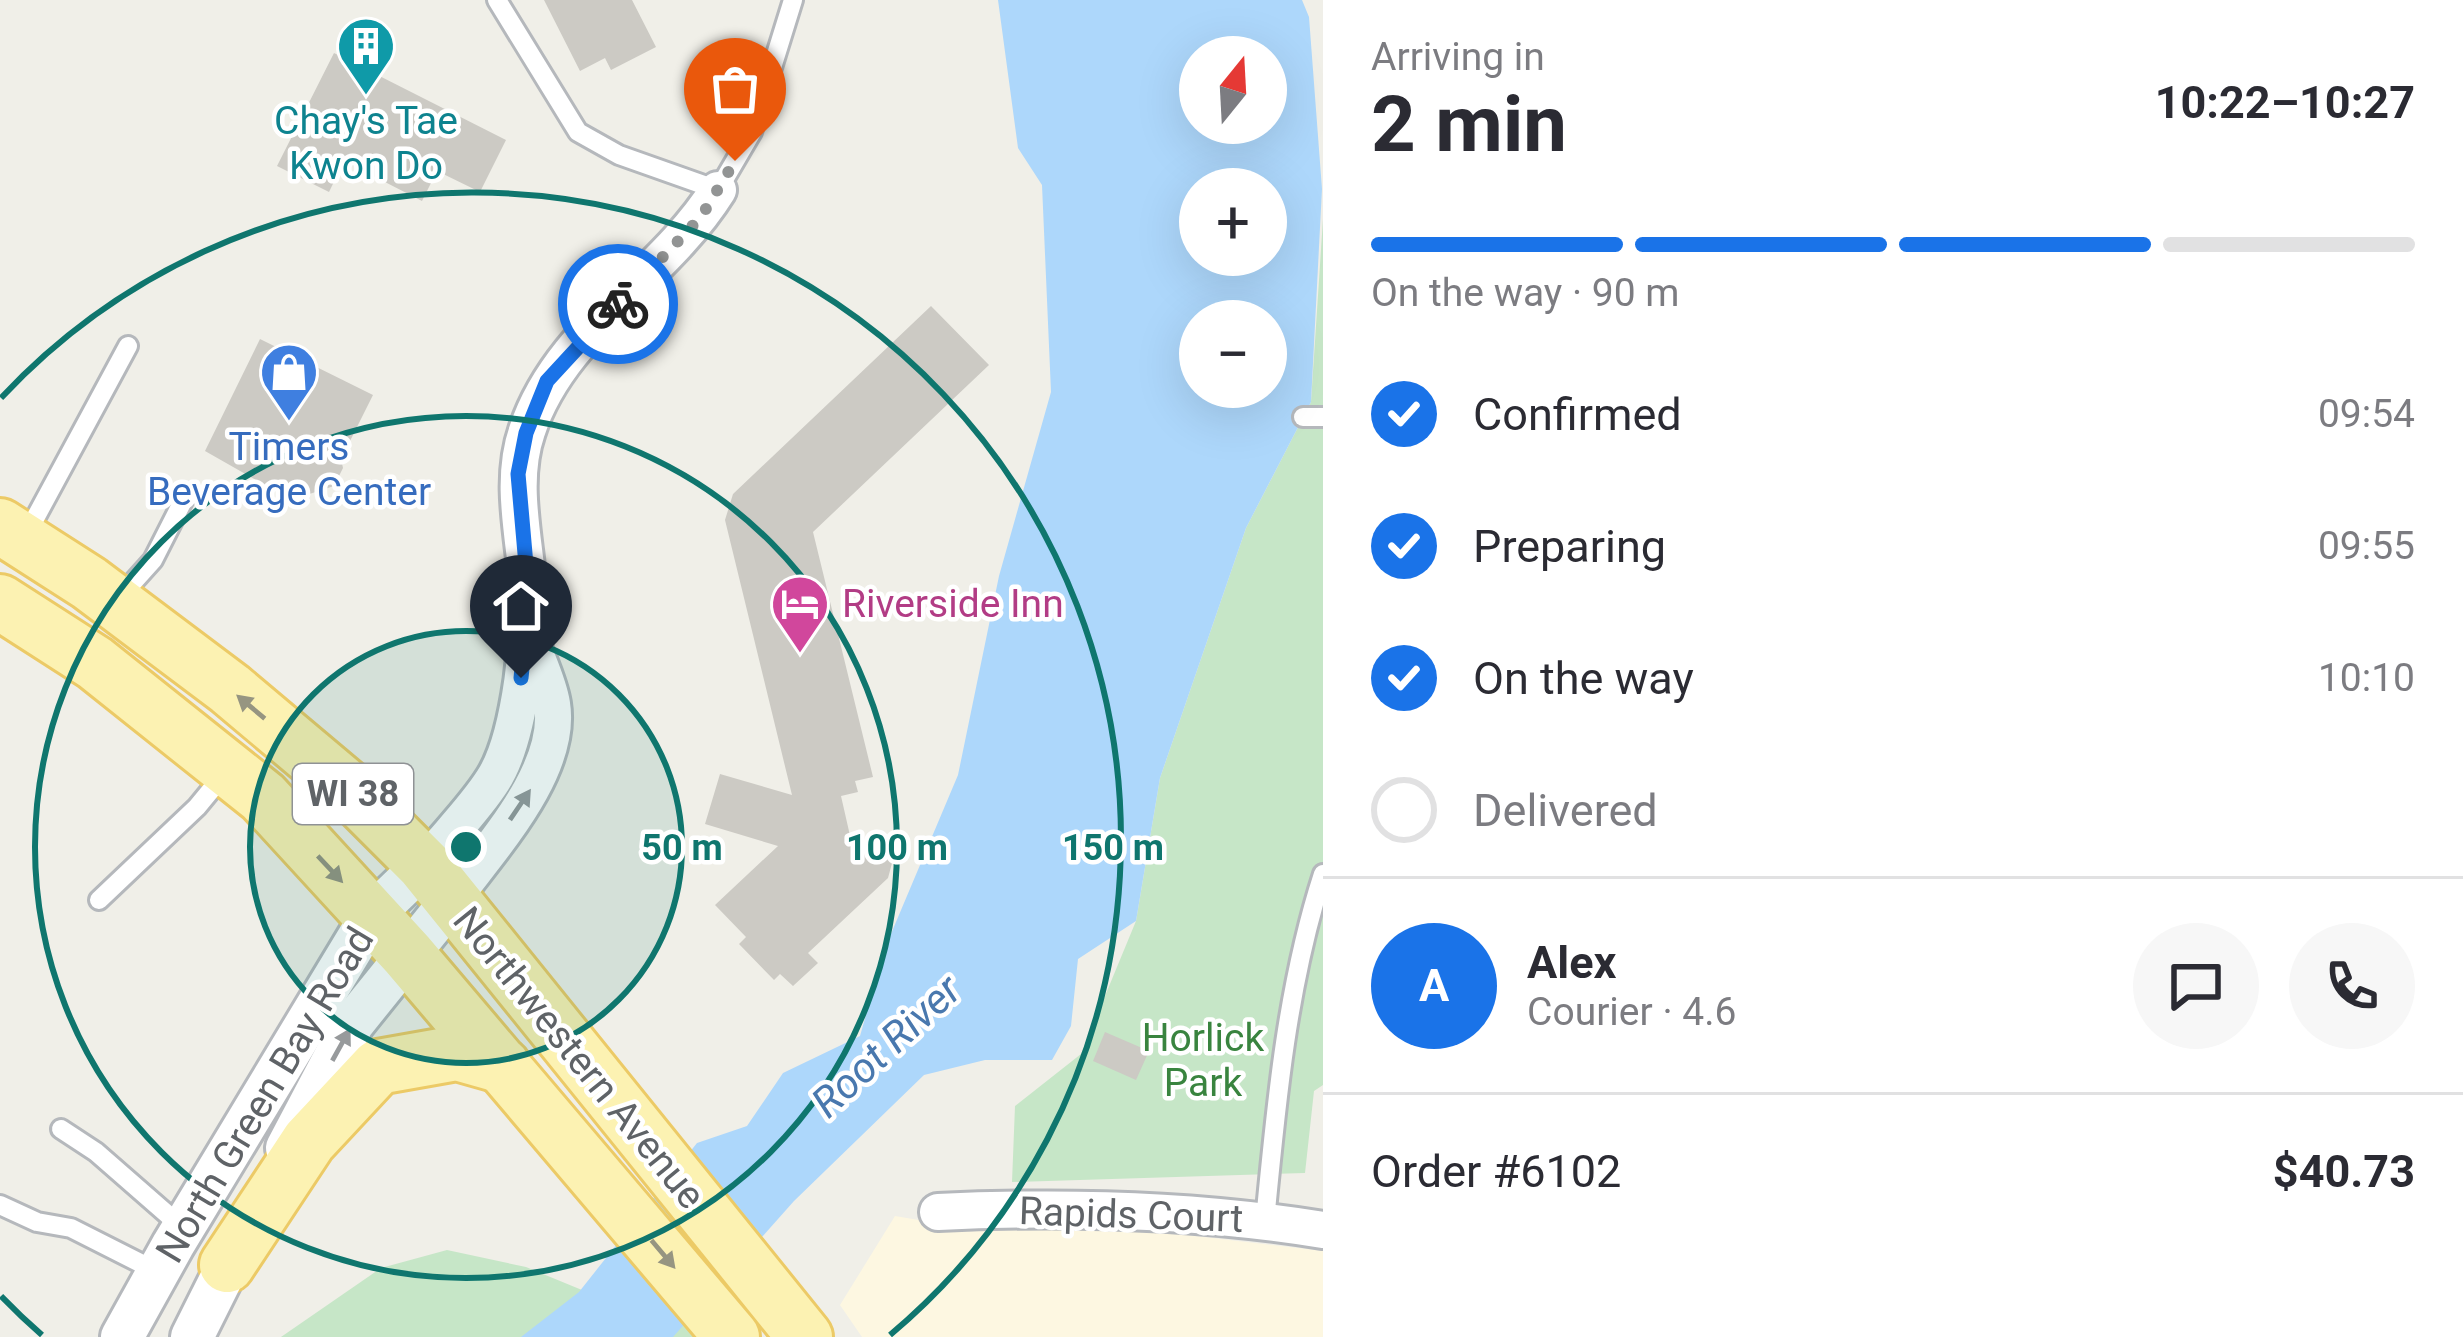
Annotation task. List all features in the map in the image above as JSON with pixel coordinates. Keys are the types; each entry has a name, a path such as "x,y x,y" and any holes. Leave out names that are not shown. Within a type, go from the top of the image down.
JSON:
{"main road":[{"name":"Northwestern Avenue","path":"12,534 115,602 230,689 344,785 503,1066 729,1333"},
{"name":"Northwestern Avenue","path":"0,602 95,663 263,797 412,903 641,1133 794,1323"},
{"path":"0,602 41,614 74,617 94,614 115,602"},
{"path":"182,733 244,751 299,785 368,851 412,903"},
{"path":"227,1265 309,1141 378,1067 457,1053 503,1066"}],"street":[{"path":"192,1337 412,903 529,794 552,739 552,704 528,633 518,474 526,433 547,381 676,247 718,190"},
{"name":"North Green Bay Road","path":"122,1337 183,1228 412,903"},
{"name":"Rapids Court","path":"938,1212 1162,1211 1323,1230"}],"lane":[{"path":"497,0 578,132 619,155 718,190 752,132 793,0"},
{"path":"12,534 128,346"},
{"path":"115,602 153,560 187,493"},
{"path":"99,900 197,807 228,770"},
{"path":"1264,1221 1286,1041 1300,961 1323,874"},
{"path":"62,1129 96,1152 183,1228"},
{"path":"0,1205 37,1222 71,1228 158,1272"}],"shaded area":[{"path":"895,1216 984,1231 1110,1226 1323,1251 1323,1337 862,1337 840,1305"}],"green space":[{"name":"Horlick Park","path":"1323,219 1323,1085 1314,1091 1305,1173 1012,1182 1015,1106 1081,1054 1136,921 1160,778 1246,528 1311,402"},
{"path":"447,1250 526,1267 599,1297 658,1286 700,1337 281,1337 381,1268"}],"water":[{"name":"Root River","path":"998,0 1302,0 1309,17 1322,189 1311,402 1246,528 1160,778 1136,921 1078,959 1071,1026 1052,1060 985,1060 924,1075 794,1201 673,1337 521,1337 579,1292 697,1143 747,1126 783,1073 860,1036 885,948 958,775 999,576 1051,392 1042,185 1018,148"}],"building":[{"path":"544,0 632,0 656,47 611,70 605,58 580,71"},
{"name":"Chay's Tae Kwon Do","path":"334,53 506,140 480,192 437,171 422,201 344,161 329,192 277,166"},
{"name":"Riverside Inn","path":"931,306 989,365 813,532 873,777 855,781 858,792 841,796 851,840 895,852 888,878 808,953 818,963 793,986 780,974 774,980 739,944 746,937 715,905 778,846 705,824 720,774 792,795 725,520 733,494"},
{"name":"Timers Beverage Center","path":"260,339 373,395 341,459 343,468 334,486 291,500 205,451"},
{"path":"1105,1032 1149,1051 1136,1080 1093,1061"}],"way so far":[{"path":"618,304 701,217 735,161"}],"place":[{"name":"Chay's Tae Kwon Do","path":"366,97"},
{"name":"Timers Beverage Center","path":"289,423"},
{"name":"Riverside Inn","path":"800,655"}],"route":[{"path":"521,678 529,599 518,474 526,433 547,381 618,304"}]}
